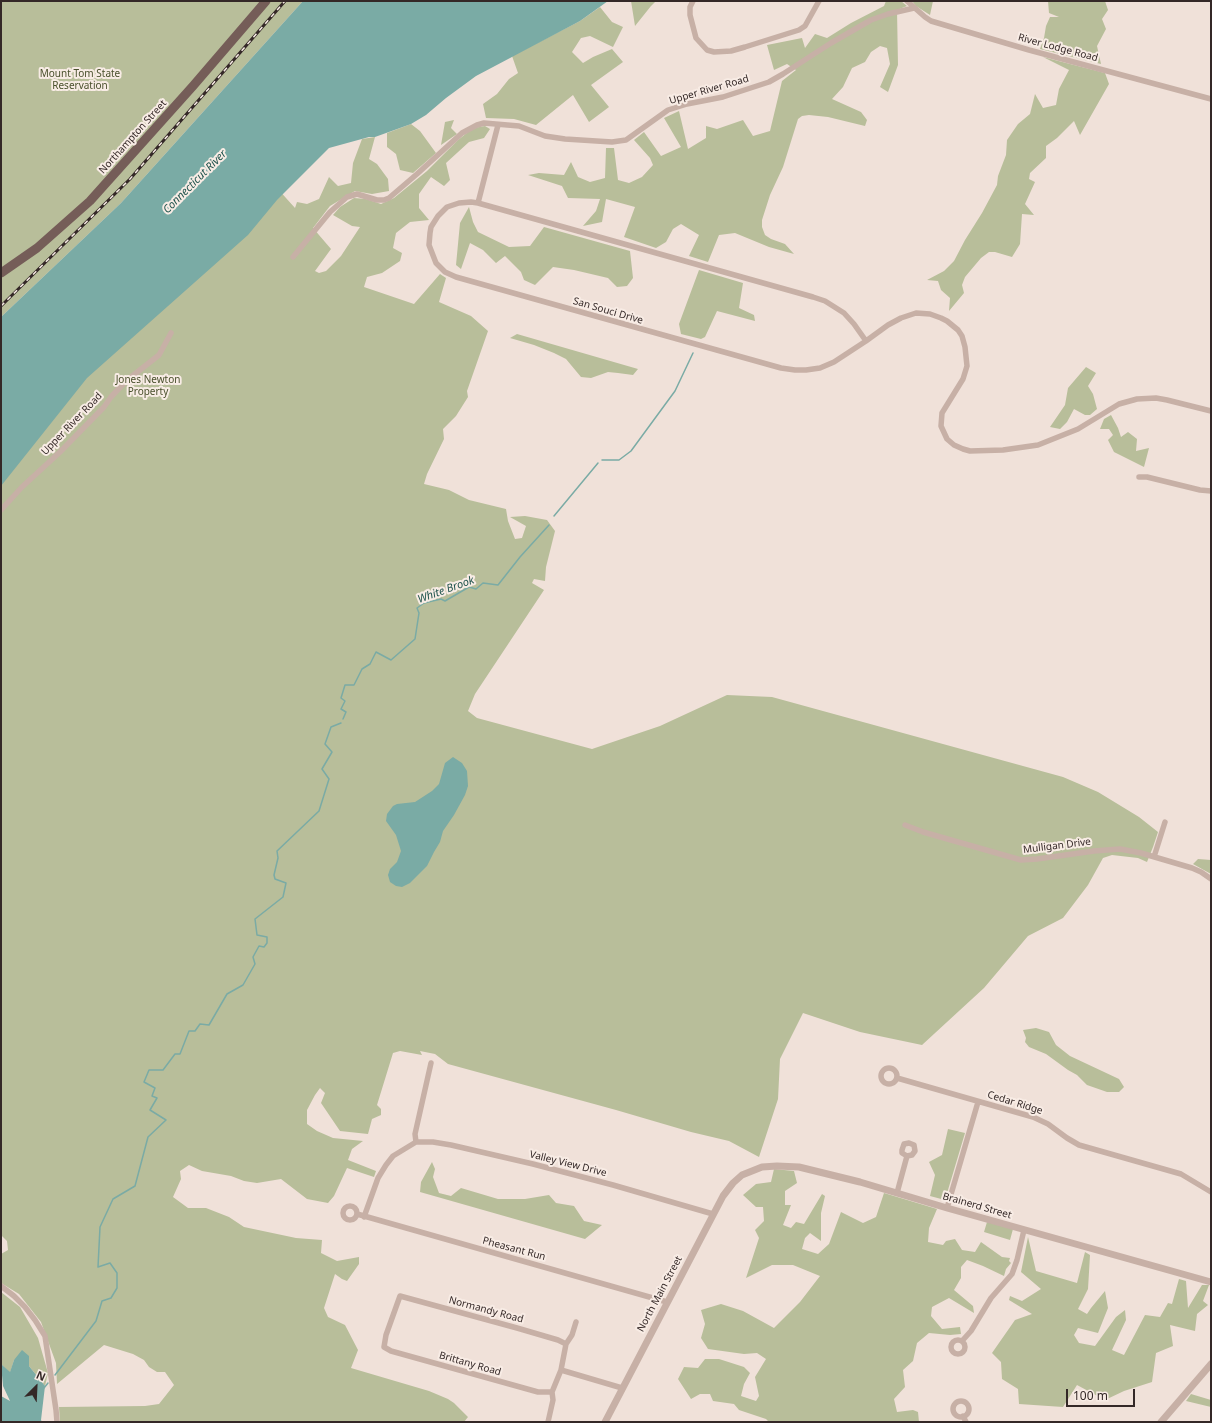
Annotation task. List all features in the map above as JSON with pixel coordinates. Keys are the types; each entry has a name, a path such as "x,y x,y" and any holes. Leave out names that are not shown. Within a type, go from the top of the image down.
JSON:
{"main road":[{"name":"Northampton Street","path":"1,273 48,239 98,192 188,92 266,1"}],"street":[{"path":"693,1 690,7 690,15 696,38 707,50 714,52 745,47 799,30 805,26 819,1"},
{"name":"River Lodge Road","path":"907,1 931,21 1211,99"},
{"name":"Upper River Road","path":"293,257 330,212 347,197 357,194 377,200 389,198 471,127 484,123 519,126 545,136 565,139 612,142 622,141 640,132 668,110 687,104 723,97 768,82 871,20 888,14 914,8"},
{"path":"478,203 498,125"},
{"name":"San Souci Drive","path":"866,341 844,313 825,301 478,203 465,202 453,204 447,207 438,216 430,233 429,245 436,263 445,272 456,278 768,365 795,370 820,368 834,362 866,341 888,325 901,318 916,313 930,314 941,318 958,330 962,336 967,366 963,379 942,413 941,426 944,434 954,445 970,451 1003,450 1038,445 1078,429 1119,404 1137,399 1156,398 1211,411"},
{"name":"Upper River Road","path":"1,510 22,487 60,452 104,407 110,397 126,381 159,355 171,333"},
{"path":"1139,477 1148,477 1200,490 1211,491"},
{"path":"1154,857 1165,822"},
{"name":"Mulligan Drive","path":"905,825 923,832 1020,860 1112,849 1137,852 1198,870 1211,879"},
{"path":"364,1217 378,1178 386,1165 393,1156 416,1142 415,1132 431,1063"},
{"name":"Cedar Ridge","path":"897,1078 1033,1117 1048,1124 1079,1145 1181,1174 1211,1192"},
{"path":"948,1208 978,1102"},
{"name":"Valley View Drive","path":"416,1142 445,1144 533,1164 713,1214"},
{"path":"897,1193 907,1156"},
{"name":"Brainerd Street","path":"738,1178 748,1172 762,1167 784,1166 810,1169 1211,1282"},
{"name":"North Main Street","path":"605,1422 713,1214 727,1191 738,1178"},
{"name":"Pheasant Run","path":"357,1214 667,1302"},
{"path":"962,1342 971,1331 991,1298 1012,1274 1024,1230"},
{"path":"1,1286 25,1307 45,1336 56,1410 56,1422"},
{"name":"Normandy Road","path":"384,1346 386,1335 400,1296 517,1328 558,1340 566,1344"},
{"path":"548,1422 553,1400 552,1392 562,1370 566,1344 572,1335 576,1322"},
{"name":"Brittany Road","path":"384,1346 401,1354 538,1392 552,1392"},
{"path":"1161,1422 1211,1364"},
{"path":"562,1370 622,1388"},
{"path":"963,1416 966,1422"}],"green space":[{"name":"Mount Tom State Reservation","path":"1,1 303,1 121,203 1,317"},
{"path":"631,1 656,1 635,26"},
{"path":"886,1 901,1 907,6 897,10 898,65 888,92 880,87 890,64 887,48 880,46 871,52 865,62 852,68 843,87 832,99 861,112 867,120 865,126 828,117 809,115 802,116 798,119 783,167 770,195 762,220 762,227 765,235 785,244 794,254 769,247 735,233 719,235 708,262 689,256 699,235 681,224 673,229 666,242 656,248 624,237 635,207 606,199 602,222 583,226 596,211 600,199 568,198 562,186 528,175 539,173 564,175 571,162 578,177 590,182 605,178 606,148 614,148 618,180 629,183 642,177 653,165 650,158 634,140 644,132 661,156 681,147 664,118 679,111 688,149 706,138 706,126 717,129 743,120 753,136 770,131 782,81 796,70 787,64 774,70 767,45 802,38 805,48 815,34 827,38 851,23 884,6"},
{"path":"912,1 933,1 930,15 916,6"},
{"path":"1048,1 1105,1 1108,10 1102,19 1106,29 1097,46 1101,64 1040,49 1050,17 1059,17 1049,13"},
{"path":"600,7 612,22 623,27 613,47 590,36 581,38 572,52 583,63 612,49 623,62 591,85 609,107 589,122 573,95 536,125 514,119 486,118 483,104 497,94 509,79 518,73 512,56 580,21"},
{"path":"1043,57 1105,73 1109,84 1080,135 1074,121 1057,138 1046,146 1046,158 1030,173 1029,179 1035,182 1025,204 1034,215 1022,214 1020,244 1012,257 995,252 989,252 981,258 965,277 962,285 964,293 949,311 950,298 941,290 938,281 927,280 944,271 954,261 982,213 997,185 998,176 1006,155 1007,140 1018,124 1030,114 1035,94 1043,108 1056,105 1059,89 1069,70"},
{"path":"454,120 451,128 457,134 441,145 445,122"},
{"path":"411,124 420,131 436,153 413,173 400,170 396,154 387,147 387,133"},
{"name":"Jones Newton Property","path":"485,126 490,129 484,138 469,142 446,163 450,180 444,186 431,177 419,194 419,208 429,220 410,222 396,233 393,248 402,253 400,261 382,273 367,277 364,287 414,304 440,274 446,278 439,302 471,316 488,331 467,391 468,397 456,416 443,429 444,439 427,474 424,484 449,490 469,500 506,509 508,521 515,539 522,538 526,526 510,517 525,516 547,520 555,531 546,567 545,581 534,579 532,583 544,590 475,694 468,711 477,718 592,749 660,726 727,695 772,697 1063,777 1098,792 1139,817 1158,832 1147,862 1138,858 1112,855 1103,858 1088,885 1063,918 1028,936 984,988 922,1045 860,1032 803,1013 780,1059 778,1099 759,1157 729,1141 691,1132 448,1064 435,1054 420,1051 422,1055 400,1051 393,1053 377,1105 381,1109 381,1115 372,1119 368,1134 340,1131 321,1103 325,1093 320,1088 307,1110 307,1124 317,1131 333,1138 363,1141 352,1149 348,1160 376,1171 374,1177 347,1168 334,1196 328,1203 307,1199 281,1179 257,1183 244,1181 231,1176 202,1171 189,1165 180,1171 181,1179 173,1197 188,1208 206,1208 229,1217 244,1227 296,1238 322,1240 321,1253 337,1261 359,1257 359,1264 347,1281 335,1274 324,1308 328,1317 345,1325 358,1350 351,1368 429,1391 448,1399 468,1417 464,1422 60,1422 59,1407 145,1406 159,1404 174,1385 165,1372 157,1372 149,1367 144,1360 133,1354 104,1345 57,1384 56,1363 41,1322 19,1294 1,1283 1,1254 8,1250 7,1241 1,1235 1,477 101,343 277,188 295,208 297,202 307,204 319,199 329,177 338,186 351,183 353,163 362,139 375,137 369,159 377,164 388,179 389,191 372,194 355,191 330,206 313,228 331,249 315,271 319,273 326,271 341,256 360,227 352,226 333,215 340,207 354,198 366,199 381,204 394,198 427,171 458,140 473,128"},
{"path":"469,207 473,222 478,232 509,247 530,246 544,227 630,251 633,278 627,286 617,287 608,278 553,267 535,285 524,280 521,272 505,256 496,263 483,250 470,243 461,269 456,265 460,223"},
{"path":"699,270 743,283 739,308 754,315 755,321 717,311 705,337 701,339 681,334 679,324"},
{"path":"517,334 638,369 633,375 608,372 591,378 581,377 566,359 534,345 510,338"},
{"path":"1086,367 1096,373 1088,386 1093,394 1097,409 1090,415 1085,415 1074,409 1067,422 1060,429 1050,427 1065,405 1068,388"},
{"path":"1111,415 1121,437 1128,432 1137,439 1136,451 1149,448 1144,467 1114,452 1108,440 1113,435 1109,429 1100,429 1104,419"},
{"path":"1198,859 1211,860 1211,874 1193,864"},
{"path":"1036,1028 1049,1032 1056,1045 1070,1056 1119,1079 1124,1087 1119,1092 1107,1092 1087,1085 1077,1075 1046,1054 1029,1047 1025,1042 1026,1038 1023,1030"},
{"path":"948,1129 965,1133 945,1200 930,1196 935,1175 929,1162 942,1155"},
{"path":"432,1162 435,1169 433,1177 439,1193 451,1196 461,1188 498,1199 525,1199 549,1195 556,1203 574,1206 584,1221 602,1225 585,1239 420,1192 421,1182"},
{"path":"774,1169 794,1171 797,1183 785,1191 785,1205 791,1205 783,1225 791,1228 796,1222 804,1224 822,1194 825,1196 821,1213 821,1241 810,1233 805,1238 802,1249 818,1254 829,1244 841,1212 863,1223 876,1217 884,1193 937,1209 929,1228 928,1242 943,1245 946,1241 955,1239 962,1250 975,1252 981,1242 1002,1257 1010,1258 1009,1261 1011,1263 1006,1269 1004,1276 967,1260 961,1267 961,1278 954,1290 973,1306 974,1313 949,1298 932,1307 931,1316 942,1329 960,1327 961,1334 950,1335 929,1333 917,1343 913,1361 903,1370 905,1387 894,1399 897,1412 913,1410 918,1412 919,1422 769,1422 766,1419 739,1410 734,1404 713,1401 710,1394 700,1394 691,1399 678,1379 684,1367 698,1368 705,1359 719,1359 744,1367 750,1373 744,1384 741,1396 756,1401 759,1396 755,1377 766,1359 757,1353 744,1354 708,1349 701,1338 705,1324 701,1310 721,1304 743,1311 774,1328 800,1302 820,1276 793,1265 772,1265 746,1278 759,1238 755,1230 764,1221 763,1207 756,1207 743,1195 756,1184 771,1182"},
{"path":"987,1222 1013,1229 1010,1240 984,1232"},
{"path":"1028,1237 1036,1271 1077,1283 1085,1252 1090,1255 1088,1289 1078,1309 1087,1314 1105,1291 1108,1308 1098,1333 1078,1328 1074,1335 1079,1343 1095,1346 1116,1317 1125,1310 1126,1320 1112,1350 1124,1355 1145,1315 1160,1317 1168,1303 1172,1304 1179,1279 1186,1281 1188,1308 1202,1285 1209,1285 1203,1301 1208,1305 1197,1314 1195,1331 1170,1325 1173,1346 1156,1353 1152,1382 1124,1391 1105,1400 1077,1385 1063,1407 1019,1404 1018,1389 1002,1379 1001,1362 992,1353 1015,1320 1032,1314 1009,1300 1010,1296 1022,1301 1041,1289 1021,1272"},
{"path":"1,1292 20,1307 38,1338 48,1373 45,1386 29,1366 29,1356 14,1360 10,1373 1,1364"},
{"path":"1191,1394 1211,1400 1211,1407 1186,1401"}],"water":[{"name":"Connecticut River","path":"303,1 608,1 580,21 476,76 426,115 411,124 375,137 369,137 329,148 277,200 248,235 87,378 1,486 1,317 121,203"},
{"path":"453,757 462,763 467,771 468,786 465,795 443,831 440,842 427,866 410,883 402,887 396,886 390,882 388,875 390,869 397,862 401,851 396,835 386,821 387,814 393,806 397,804 415,802 432,791 439,784 445,763"},
{"path":"22,1350 29,1356 29,1366 45,1386 42,1422 1,1422 1,1396 10,1401 3,1386 1,1364 10,1372 14,1360"}],"waterway":[{"name":"White Brook","path":"602,460 619,460 631,451 675,391 693,353"},
{"name":"White Brook","path":"554,516 598,463"},
{"name":"White Brook","path":"343,719 346,712 341,709 345,701 341,698 345,685 354,685 362,669 370,664 376,652 391,660 415,639 419,613 417,608 424,603 441,599 445,601 469,587 476,589 483,583 498,585 520,557 549,525"},
{"name":"White Brook","path":"55,1375 96,1321 102,1301 111,1298 117,1288 117,1273 110,1263 98,1267 100,1227 113,1199 135,1186 148,1137 166,1120 150,1110 157,1098 152,1096 155,1088 144,1082 149,1070 163,1070 175,1054 180,1054 189,1031 195,1031 200,1024 209,1025 227,994 243,985 255,964 253,957 259,946 264,947 267,943 267,937 257,935 255,919 283,897 286,883 275,879 274,875 278,858 277,851 319,811 329,779 322,769 332,752 325,744 331,727 341,723"},
{"name":"White Brook","path":"44,1388 48,1383"}],"railway":[{"path":"1,306 130,179 285,1"}]}
